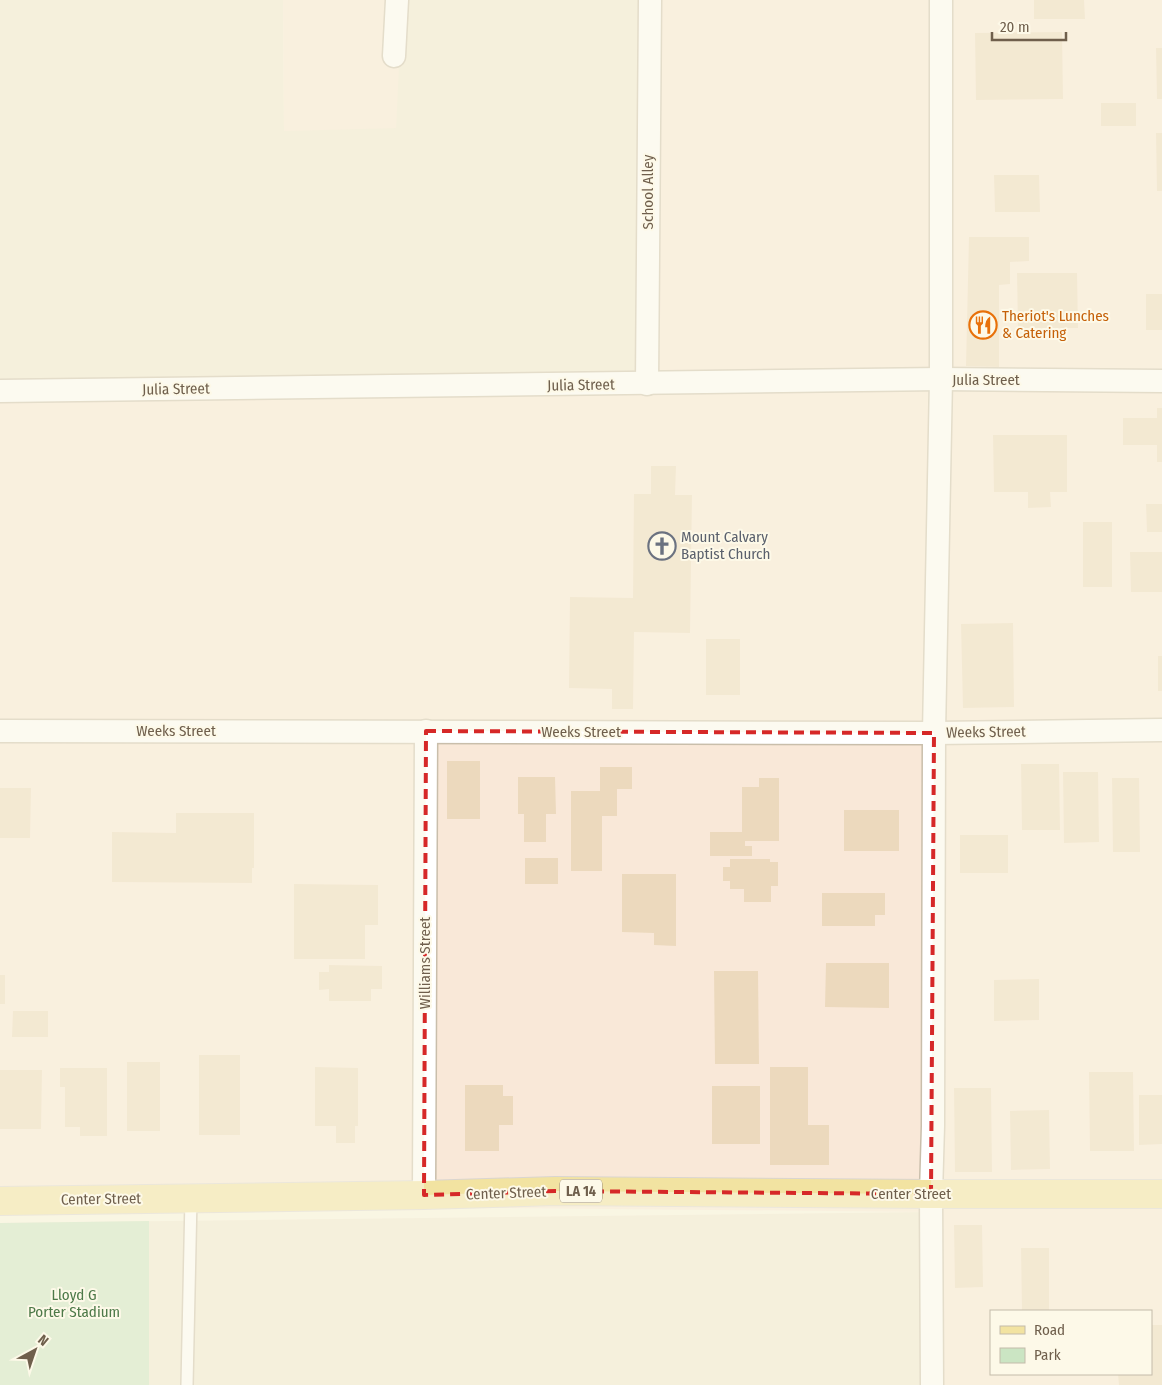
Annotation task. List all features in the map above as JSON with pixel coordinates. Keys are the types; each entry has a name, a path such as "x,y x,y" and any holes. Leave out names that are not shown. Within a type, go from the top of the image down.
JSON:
{"main road":[{"name":"Center Street","path":"0,1201 424,1195 554,1191 1162,1194"}],"street":[{"path":"394,56 397,0"},
{"name":"School Alley","path":"647,384 650,0"},
{"path":"932,1385 931,1194 933,1126 934,733 941,379 941,0"},
{"name":"Julia Street","path":"0,391 941,379 1162,381"},
{"name":"Weeks Street","path":"0,731 934,733 1162,730"},
{"name":"Williams Street","path":"424,1195 426,731"}],"lane":[{"path":"187,1385 191,1198"}],"highlighted area":[{"path":"426,731 934,733 931,1194 555,1191 424,1195"}],"shaded area":[{"path":"0,0 283,0 284,131 398,0 650,0 647,384 0,391"},
{"path":"283,0 402,0 396,128 284,131"},
{"path":"650,0 1162,0 1162,1385 932,1385 931,1212 0,1203 0,391 647,384"},
{"path":"931,1212 932,1385 0,1385 0,1223"}],"green space":[{"name":"Lloyd G Porter Stadium","path":"149,1221 149,1385 0,1385 0,1223"}],"building":[{"path":"1034,0 1084,0 1085,19 1034,19"},
{"path":"1062,32 1063,99 976,100 975,33"},
{"path":"1156,48 1162,48 1162,99 1157,99"},
{"path":"1101,103 1136,103 1136,126 1101,126"},
{"path":"1156,133 1162,133 1162,191 1157,191"},
{"path":"994,175 1039,175 1040,212 995,212"},
{"name":"Theriot's Lunches & Catering","path":"969,237 1029,237 1029,261 1010,262 1010,284 999,285 999,367 966,366"},
{"path":"1017,273 1077,273 1078,328 1018,328"},
{"path":"1146,294 1162,294 1162,330 1146,330"},
{"path":"1157,408 1162,408 1162,462 1157,462 1157,445 1123,445 1123,418 1157,418"},
{"path":"993,435 1067,435 1067,492 1050,492 1051,507 1028,508 1028,492 994,492"},
{"name":"Mount Calvary Baptist Church","path":"651,466 676,466 675,495 692,495 690,633 634,632 633,709 612,709 612,689 569,688 570,597 633,598 634,494 651,494"},
{"path":"1146,504 1162,504 1162,532 1147,532"},
{"path":"1083,522 1112,522 1112,587 1083,587"},
{"path":"1130,552 1162,552 1162,592 1131,592"},
{"path":"1013,623 1014,707 963,708 961,624"},
{"path":"706,639 740,639 740,695 706,695"},
{"path":"1158,656 1162,656 1162,691 1158,691"},
{"path":"447,761 480,761 480,819 447,819"},
{"path":"1021,764 1059,764 1060,830 1022,830"},
{"path":"600,767 632,767 632,789 617,789 617,816 602,816 602,871 571,871 571,791 600,791"},
{"path":"1063,772 1098,772 1099,842 1064,843"},
{"path":"518,777 555,777 556,814 546,814 546,842 524,842 524,814 518,814"},
{"path":"759,778 779,778 779,841 745,841 745,846 752,846 752,856 710,856 710,832 742,832 742,787 759,787"},
{"path":"1112,778 1139,778 1140,852 1113,852"},
{"path":"0,788 31,788 30,838 0,838"},
{"path":"844,810 899,810 899,851 844,851"},
{"path":"176,813 254,813 254,868 252,868 252,883 112,882 112,832 176,833"},
{"path":"960,835 1008,835 1008,873 960,873"},
{"path":"525,858 558,858 558,884 525,884"},
{"path":"730,859 770,859 770,862 778,862 778,886 771,886 771,902 744,902 744,889 730,889 730,881 723,881 723,867 730,867"},
{"path":"622,874 676,874 676,946 654,945 654,933 622,932"},
{"path":"294,884 378,885 378,925 365,925 365,959 294,959"},
{"path":"822,893 885,893 885,915 875,915 875,926 822,926"},
{"path":"826,963 889,963 889,1008 825,1007"},
{"path":"329,965 382,966 382,989 371,989 371,1001 329,1001 329,989 319,990 319,972 329,972"},
{"path":"714,971 758,971 759,1064 715,1064"},
{"path":"0,975 5,975 5,1004 0,1004"},
{"path":"1039,979 1039,1020 994,1021 994,980"},
{"path":"13,1011 48,1011 48,1037 12,1037"},
{"path":"199,1055 240,1055 240,1135 199,1135"},
{"path":"127,1062 160,1062 160,1131 127,1131"},
{"path":"315,1067 358,1068 358,1126 355,1126 355,1143 336,1143 336,1126 315,1126"},
{"path":"770,1067 808,1067 808,1125 829,1125 829,1165 770,1165"},
{"path":"60,1068 107,1068 107,1136 80,1136 80,1127 65,1127 65,1087 60,1087"},
{"path":"0,1070 42,1070 41,1129 0,1129"},
{"path":"1089,1072 1133,1072 1134,1151 1090,1151"},
{"path":"465,1085 503,1085 503,1096 513,1096 513,1125 499,1125 499,1151 465,1151"},
{"path":"712,1086 760,1086 760,1144 712,1144"},
{"path":"954,1088 991,1088 992,1172 955,1172"},
{"path":"1139,1095 1162,1095 1162,1144 1139,1145"},
{"path":"1049,1110 1050,1169 1011,1170 1010,1111"},
{"path":"954,1225 982,1225 983,1287 955,1288"},
{"path":"1021,1248 1049,1248 1049,1310 1022,1310"},
{"path":"1152,1325 1162,1325 1162,1385 1119,1385 1118,1375 1152,1375"}],"place":[{"name":"Theriot's Lunches & Catering","path":"983,325"},
{"name":"Mount Calvary Baptist Church","path":"662,546"}]}
